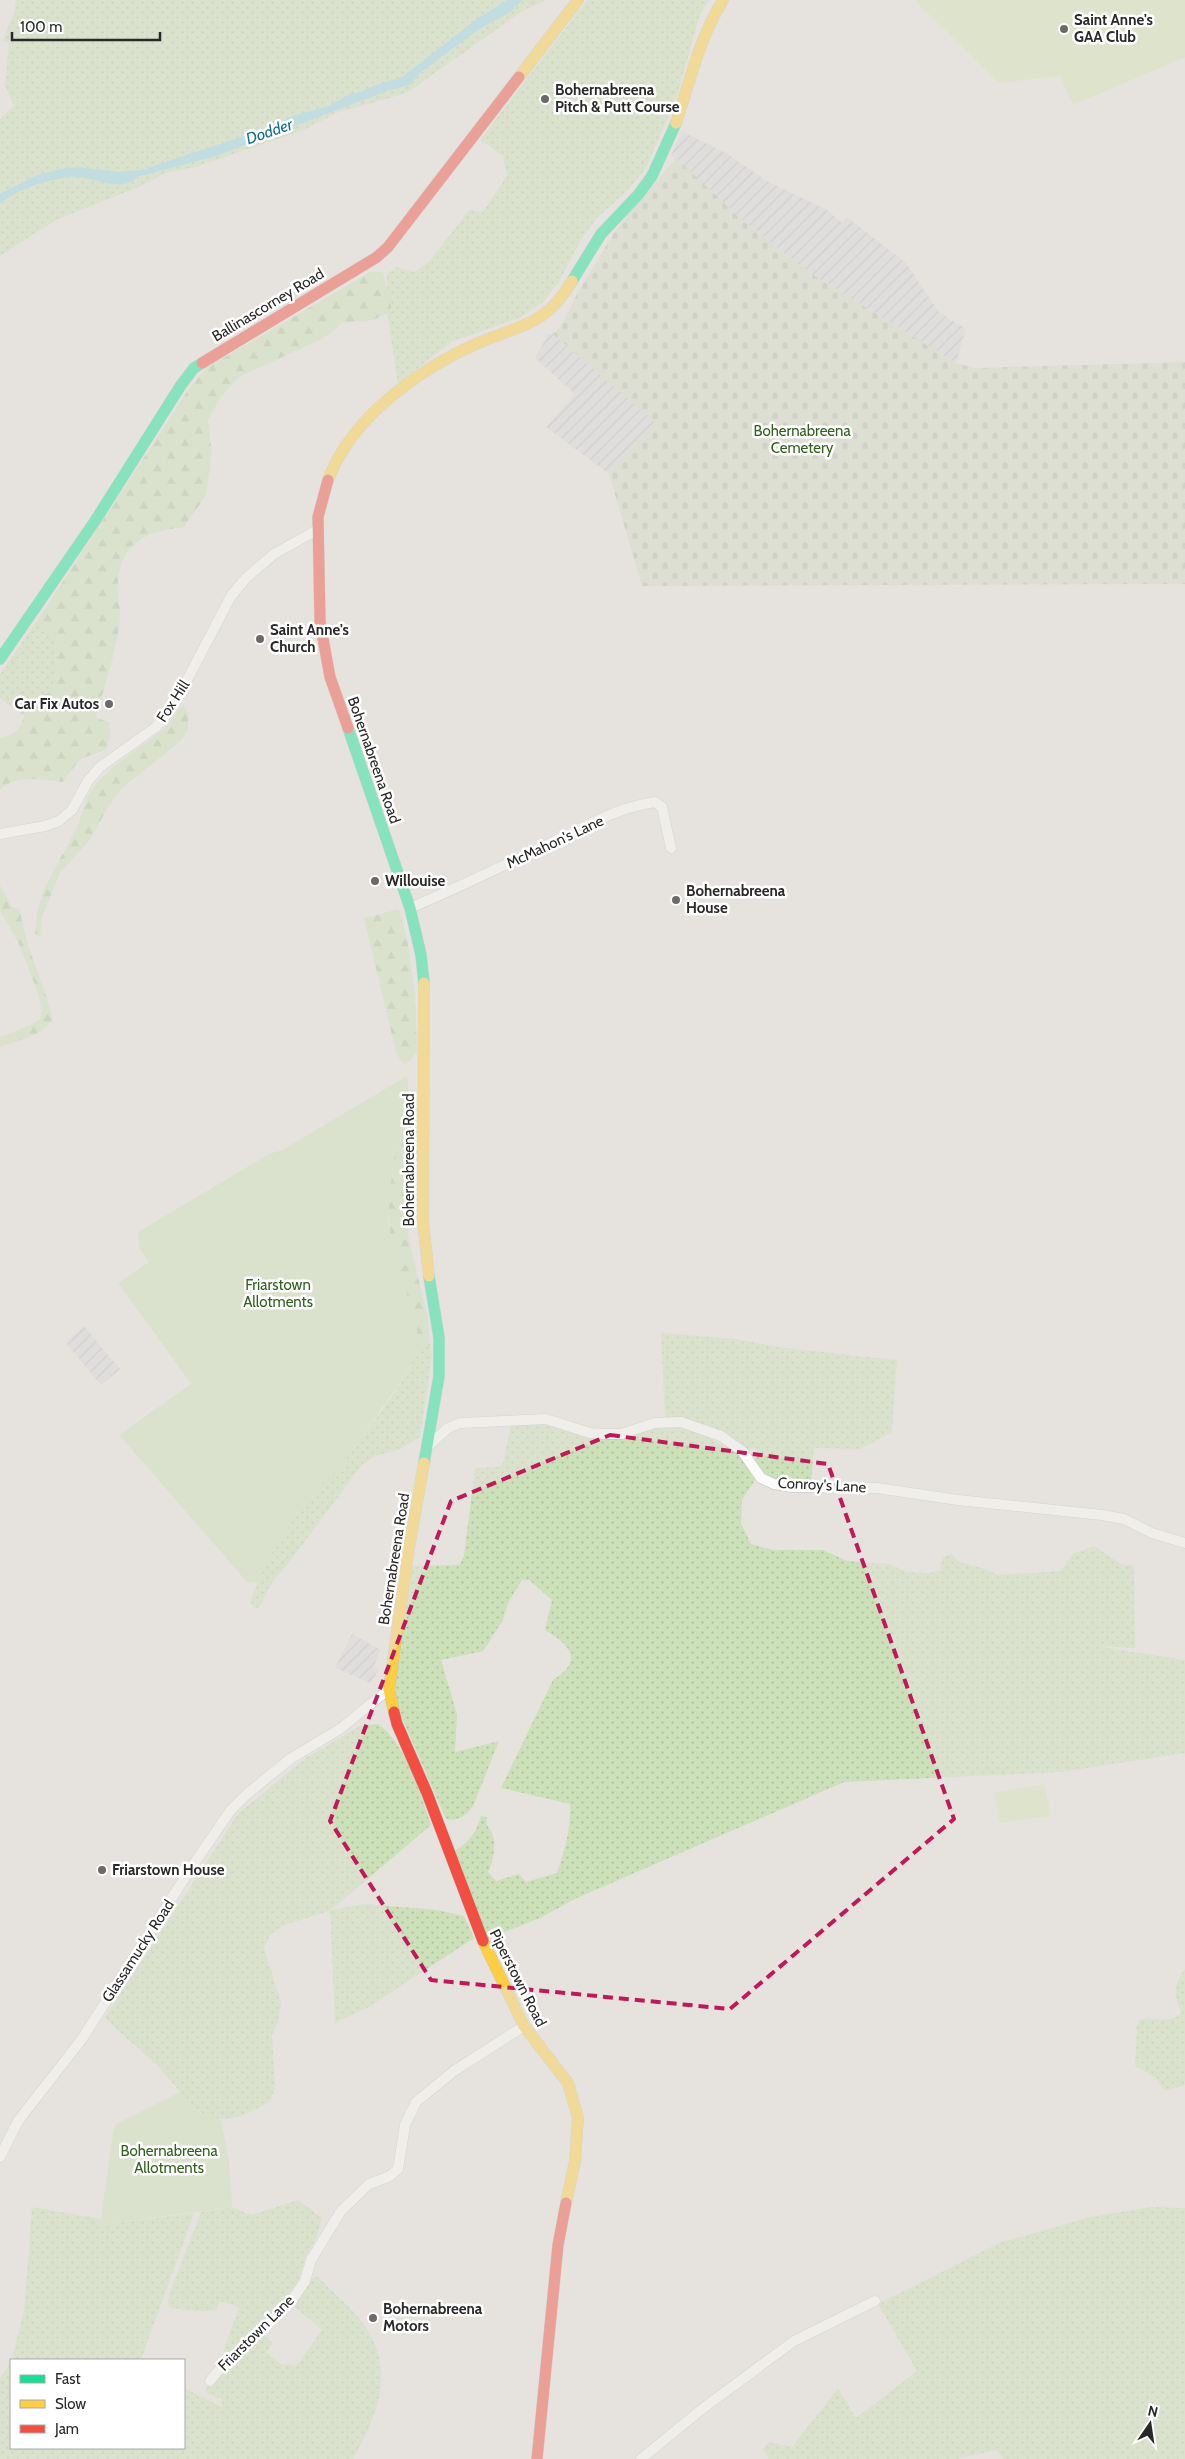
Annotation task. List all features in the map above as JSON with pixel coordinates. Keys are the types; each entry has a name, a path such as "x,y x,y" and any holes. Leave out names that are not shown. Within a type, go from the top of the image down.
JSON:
{"street":[{"name":"Ballinascorney Road","path":"0,659 95,521 181,385 194,368 377,257 388,247 578,0"},
{"name":"Bohernabreena Road","path":"389,1690 408,1554 427,1447 440,1358 435,1300 424,1242 423,1222 424,976 410,908 330,677 320,622 317,530 320,500 332,469 341,453 364,425 417,378 460,352 528,325 542,317 563,295 596,240 644,187 655,172 683,104 704,33 723,0"},
{"name":"Fox Hill","path":"0,834 45,826 59,821 72,810 88,781 100,766 156,727 173,707 231,596 246,578 274,554 317,530"},
{"name":"McMahon's Lane","path":"410,908 586,826 623,810 644,804 656,802 662,807 671,848"},
{"name":"Conroy's Lane","path":"427,1447 448,1428 460,1423 546,1420 590,1433 621,1434 655,1423 681,1422 721,1436 742,1451 762,1478 774,1484 792,1487 877,1488 958,1500 1102,1515 1124,1519 1152,1533 1185,1543"},
{"name":"Piperstown Road","path":"389,1690 397,1724 427,1793 475,1925 524,2026 568,2082 578,2118 575,2161 558,2245 537,2459"},
{"name":"Glassamucky Road","path":"0,2156 18,2121 82,2038 191,1868 230,1811 247,1794 290,1759 340,1729 389,1690"},
{"name":"Friarstown Lane","path":"210,2381 222,2366 288,2306 305,2281 310,2260 341,2210 369,2184 390,2176 398,2169 405,2125 416,2102 454,2071 524,2026"},
{"path":"641,2459 702,2409 794,2341 874,2301"}],"highlighted area":[{"path":"610,1435 828,1464 954,1819 730,2009 431,1980 330,1821 451,1501"}],"shaded area":[{"path":"682,131 726,153 767,181 826,209 842,223 847,217 906,263 939,312 966,329 956,363 807,271 741,219 671,155"},
{"path":"546,334 553,334 656,422 609,474 546,427 575,394 535,358 546,338"},
{"path":"84,1326 120,1369 101,1385 65,1342"},
{"path":"352,1634 381,1650 374,1666 379,1669 370,1683 335,1668"}],"green space":[{"path":"16,0 547,0 524,10 407,93 339,112 304,130 196,167 165,173 141,186 56,220 0,256 0,119 14,105 5,86 9,43 2,41 14,13"},
{"path":"587,0 709,0 700,14 677,96 646,168 627,191 597,218 582,238 559,282 543,302 521,317 451,342 398,384 387,312 387,274 396,267 414,272 429,262 470,209 482,213 507,176 503,156 480,140"},
{"name":"Saint Anne's GAA Club","path":"918,0 1185,0 1185,57 1073,105 1060,76 999,83 916,2"},
{"name":"Bohernabreena Cemetery","path":"676,158 741,219 807,271 956,363 974,368 1185,362 1185,584 642,586 609,474 655,422 553,334 562,324 578,292 617,228"},
{"path":"370,272 383,272 392,311 373,320 342,323 324,338 239,377 220,398 208,420 212,453 206,495 184,527 148,536 131,547 125,556 120,568 118,586 119,629 96,718 109,722 111,733 106,750 80,759 63,782 38,779 21,780 6,785 0,790 0,738 9,736 19,728 27,710 36,698 51,693 58,654 53,638 39,618 188,390 206,368"},
{"path":"39,618 53,638 58,661 51,693 27,710 24,716 0,698 0,674"},
{"path":"183,704 188,714 188,730 180,742 122,788 105,812 89,841 60,873 42,917 40,937 35,935 37,913 43,891 78,825 88,795 99,780 113,767 163,730"},
{"path":"0,885 12,907 20,909 26,938 53,1021 35,1034 0,1047 0,1037 31,1025 40,1019 42,1010 38,993 18,942 0,911"},
{"path":"399,909 407,938 415,993 417,1051 411,1060 405,1064 396,1052 364,918"},
{"name":"Friarstown Allotments","path":"407,1076 409,1093 413,1097 412,1106 393,1113 396,1129 388,1220 392,1243 417,1328 417,1349 413,1361 397,1387 341,1466 303,1505 273,1551 257,1583 247,1582 119,1435 191,1384 118,1283 149,1262 139,1248 138,1232 269,1154 282,1150"},
{"path":"412,1106 417,1132 407,1212 408,1235 428,1319 430,1346 417,1349 413,1317 394,1253 389,1221 389,1194 395,1140 393,1113"},
{"path":"661,1333 736,1339 778,1347 897,1360 892,1432 861,1449 814,1448 811,1482 771,1478 765,1474 755,1460 759,1452 754,1448 748,1450 718,1430 682,1417 665,1417"},
{"path":"430,1346 432,1356 420,1437 398,1450 375,1456 361,1466 291,1560 273,1581 260,1606 256,1609 250,1603 265,1566 286,1528 312,1494 341,1466 394,1394 417,1349"},
{"path":"511,1424 552,1424 577,1433 670,1426 690,1429 730,1448 742,1459 755,1480 742,1500 741,1523 751,1544 773,1550 823,1550 847,1561 889,1564 907,1572 930,1573 940,1570 943,1557 952,1554 959,1562 999,1575 1060,1571 1073,1554 1094,1546 1121,1564 1134,1566 1135,1648 1096,1646 1185,1660 1185,1753 1061,1772 844,1782 577,1898 540,1918 487,1939 453,1852 471,1837 477,1828 481,1816 487,1817 487,1825 493,1836 494,1854 488,1872 496,1881 519,1874 526,1882 557,1873 567,1839 570,1822 570,1804 501,1788 553,1680 569,1666 571,1659 567,1647 554,1635 545,1630 552,1600 529,1580 522,1580 508,1603 503,1620 483,1651 441,1660 457,1714 455,1752 499,1741 473,1806 462,1817 446,1819 399,1711 395,1687 412,1566 459,1565 464,1556 475,1468 498,1467 503,1463"},
{"path":"378,1724 388,1732 404,1756 417,1785 431,1825 331,1910 365,1904 437,1910 464,1916 474,1938 367,2008 335,2023 330,1911 284,1925 271,1934 264,1948 281,2002 278,2023 272,2034 275,2087 271,2101 249,2112 231,2118 217,2119 204,2114 182,2095 156,2064 105,2017 238,1814 304,1759 360,1726"},
{"path":"1044,1784 1051,1816 1000,1823 993,1793"},
{"path":"1185,1969 1185,2085 1164,2091 1156,2078 1135,2066 1137,2025 1139,2020 1166,2020 1176,2017 1181,2013 1176,1991 1178,1980"},
{"name":"Bohernabreena Allotments","path":"180,2092 200,2113 221,2120 229,2161 232,2207 100,2225 113,2131 116,2124"},
{"path":"298,2200 322,2218 316,2239 305,2258 298,2283 285,2304 230,2353 223,2352 239,2307 220,2301 215,2311 197,2311 169,2307 168,2301 201,2212 232,2207 251,2215"},
{"path":"32,2207 101,2219 101,2225 194,2213 141,2359 11,2359 24,2311"},
{"path":"1151,2207 1185,2208 1185,2459 1003,2459 997,2450 956,2459 769,2459 763,2449 769,2442 792,2447 838,2388 856,2418 917,2371 878,2304 999,2243 1090,2217"},
{"path":"317,2276 358,2317 370,2335 378,2353 381,2370 381,2388 371,2423 353,2459 0,2459 0,2377 10,2365 10,2449 185,2449 185,2388 222,2407 222,2399 208,2394 205,2390 222,2370 262,2333 272,2342 267,2352 281,2364 297,2365 322,2330 294,2306 309,2281"}],"water":[{"name":"Dodder","path":"507,0 523,0 510,12 478,30 420,73 410,85 387,91 216,156 137,177 130,182 114,184 80,177 62,178 25,189 0,203 0,194 35,176 61,169 78,167 119,172 141,170 274,126 292,116 329,106 351,93 361,92 373,86 402,77 474,21"}],"traffic: fast":[{"path":"572,281 601,234 638,195 652,176 676,123"},
{"path":"0,659 95,521 181,385 194,368 202,363"},
{"path":"348,728 410,908 421,955 424,983"},
{"path":"424,1463 439,1376 439,1338 429,1276"}],"traffic: slow":[{"path":"519,77 578,0"},
{"path":"676,123 701,45 723,0"},
{"path":"328,480 339,457 353,436 389,398 410,382 454,355 476,344 519,328 542,316 562,296 572,281"},
{"path":"424,983 423,1222 429,1276"},
{"path":"394,1712 389,1689 408,1554 424,1463"},
{"path":"483,1941 524,2026 568,2083 578,2118 575,2161 566,2203"}],"traffic: jam":[{"path":"202,363 377,257 388,247 519,77"},
{"path":"328,480 318,517 320,622 330,677 348,728"},
{"path":"394,1712 397,1724 427,1793 483,1941"},
{"path":"537,2459 558,2245 566,2203"}],"place":[{"name":"Saint Anne's GAA Club","path":"1064,29"},
{"name":"Bohernabreena Pitch & Putt Course","path":"545,99"},
{"name":"Saint Anne's Church","path":"260,639"},
{"name":"Car Fix Autos","path":"109,704"},
{"name":"Willouise","path":"375,881"},
{"name":"Bohernabreena House","path":"676,900"},
{"name":"Friarstown House","path":"102,1870"},
{"name":"Bohernabreena Motors","path":"373,2318"}]}
